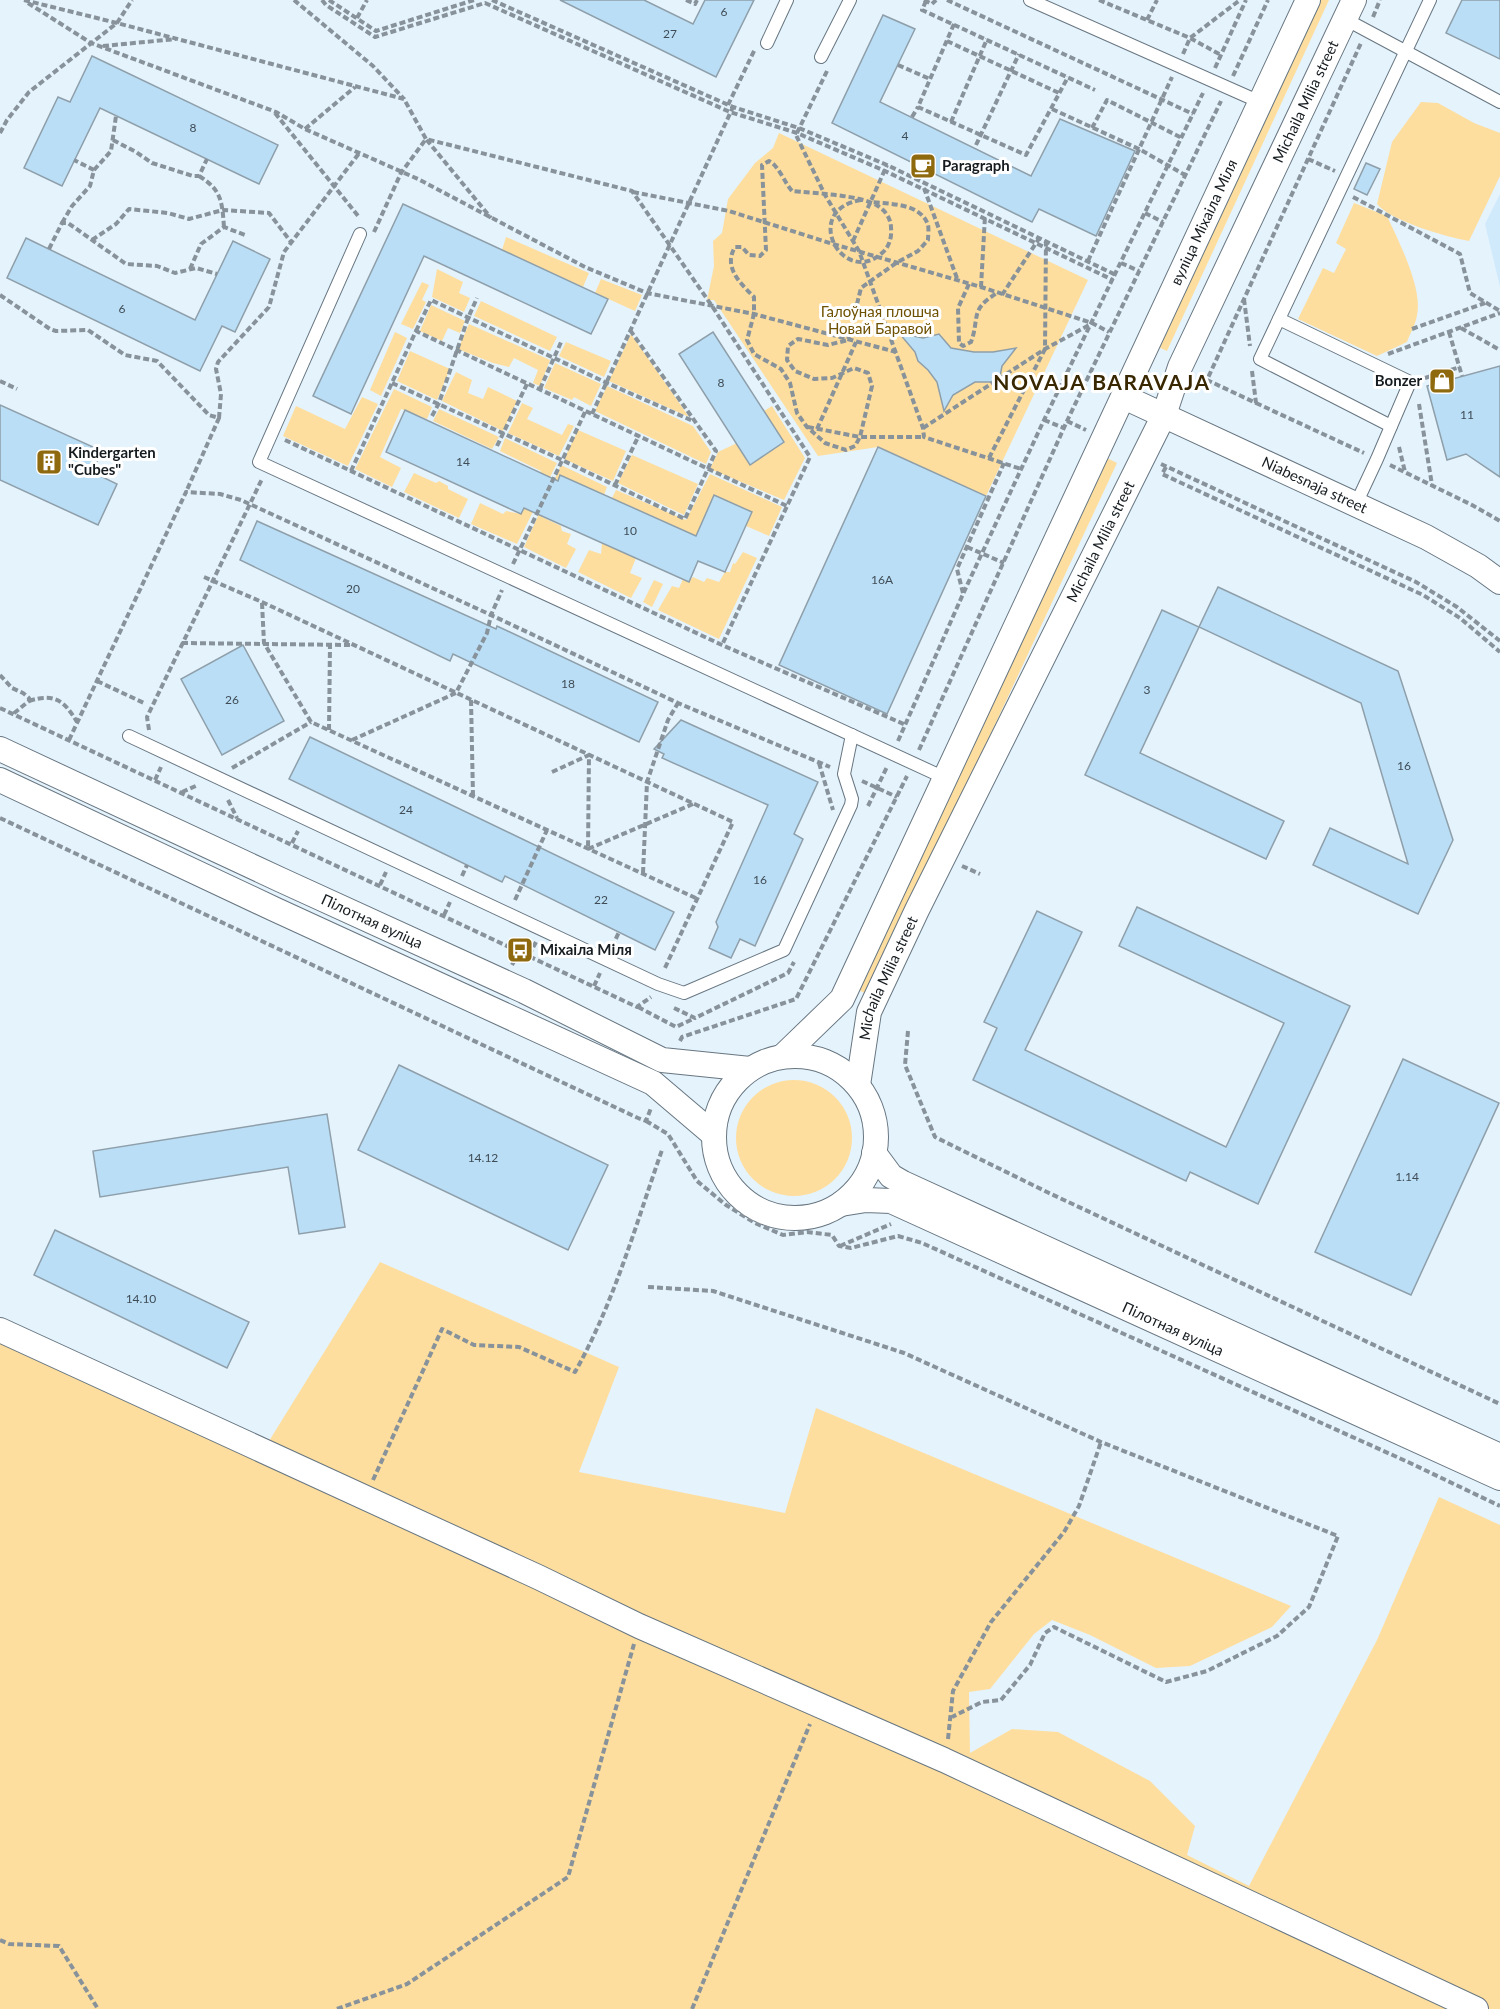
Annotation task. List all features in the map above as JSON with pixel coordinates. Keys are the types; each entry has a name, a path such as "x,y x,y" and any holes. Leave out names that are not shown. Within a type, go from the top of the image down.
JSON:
{"street":[{"name":"вуліца Міхаіла Міля","path":"945,778 1308,0"},
{"name":"Michaila Milia street","path":"858,1085 869,1012 922,899 1164,415 1180,367 1350,10"},
{"name":"Niabesnaja street","path":"1124,397 1444,546 1500,582"},
{"name":"Пілотная вуліца","path":"0,749 524,991 662,1060 750,1069"},
{"name":"Michaila Milia street","path":"783,1056 842,999 945,778"},
{"name":"Пілотная вуліца","path":"0,780 653,1083 713,1134"},
{"path":"783,1056 804,1056 825,1061 843,1071 858,1085 872,1110 876,1137 874,1153 872,1164 859,1187 841,1204 818,1215 792,1218 767,1213 752,1205 727,1182 717,1160 713,1134 718,1109 731,1086 750,1069 783,1056"},
{"name":"Пілотная вуліца","path":"874,1153 891,1176 903,1183 1419,1430 1500,1478"},
{"name":"Пілотная вуліца","path":"841,1204 866,1200 891,1201 1419,1430 1500,1456"},
{"path":"0,1330 538,1577 639,1626 945,1760 1476,2009"}],"lane":[{"path":"767,43 787,0"},
{"path":"821,57 850,0"},
{"path":"1030,0 1260,102"},
{"path":"1391,426 1260,359 1430,0"},
{"path":"1350,10 1367,30 1500,102"},
{"path":"366,236 259,462 945,778"},
{"path":"1279,320 1410,382 1356,504"},
{"path":"129,736 661,978 684,993 784,951 852,799 844,774 852,735"}],"path":[{"path":"0,133 29,92 117,22 132,0"},
{"path":"294,0 373,66 404,99 426,139 491,218"},
{"path":"322,0 326,5 375,37 485,3 730,112 797,133 885,171 1113,280"},
{"path":"329,0 376,31 474,0"},
{"path":"357,18 367,0"},
{"path":"492,0 733,107 799,128 887,165 1116,275"},
{"path":"686,0 695,4 697,0"},
{"path":"936,0 932,4 925,0 922,10 1095,90"},
{"path":"947,0 1193,114"},
{"path":"1147,20 1157,0"},
{"path":"1086,266 1190,38 1240,0"},
{"path":"867,809 1021,469 1210,80 1246,0"},
{"path":"806,982 914,764 1064,428 1268,0"},
{"path":"25,1 117,22 404,99"},
{"path":"25,1 91,43 274,111 305,129 418,179 585,267 647,293 754,314 896,352"},
{"path":"1103,1 1190,38 1221,56"},
{"path":"912,117 954,24"},
{"path":"1207,380 1367,30"},
{"path":"99,46 179,39"},
{"path":"951,122 987,39"},
{"path":"947,41 1059,93"},
{"path":"976,145 1019,54"},
{"path":"898,65 930,79"},
{"path":"918,107 1026,155 1068,77"},
{"path":"305,129 356,86"},
{"path":"1092,128 1107,100 1182,138"},
{"path":"592,414 733,107"},
{"path":"1052,109 1139,149 1185,175"},
{"path":"274,111 359,217"},
{"path":"49,249 72,206 90,186 93,170 111,151 116,116"},
{"path":"0,117 7,120"},
{"path":"796,135 825,195 859,251 923,428 924,437"},
{"path":"366,236 401,172 426,139"},
{"path":"426,139 632,191 729,211 958,282 981,287 1092,323 1110,332"},
{"path":"113,140 136,152 152,164 199,176 220,195 224,227"},
{"path":"69,740 219,418 221,394 216,369 218,362 269,307 282,257 291,242 360,153"},
{"path":"199,176 207,159"},
{"path":"1308,159 1346,176"},
{"path":"74,160 93,170"},
{"path":"769,161 775,164 792,191 904,206 916,210 928,224 928,240 918,251 896,263 861,288 848,340 828,345 798,339 788,346 787,360 795,371 814,379 832,378 855,368 868,373 872,386 860,437 855,446 846,450 825,443 807,427 797,413 790,384 781,369 754,354 747,340 754,314 754,297 740,283 731,268 731,254 735,247 742,247 749,255 760,256 766,250 762,165 769,161"},
{"path":"853,242 887,165"},
{"path":"922,182 958,282"},
{"path":"632,191 810,457 722,645"},
{"path":"1349,206 1354,196 1460,254 1470,293 1500,312"},
{"path":"861,200 852,202 836,213 830,228 833,244 845,257 863,262 878,257 890,242 891,222 880,207 871,202"},
{"path":"92,240 116,224 129,209 168,213 189,219 223,210 269,213 291,242"},
{"path":"981,287 986,212"},
{"path":"1145,213 1163,222"},
{"path":"62,223 68,223 126,264 157,266 175,273 196,268 217,274"},
{"path":"224,227 245,235"},
{"path":"189,269 201,244 224,227"},
{"path":"969,284 958,308 959,343 963,346 970,342 976,315 981,306 1000,294 1040,237"},
{"path":"989,458 1045,349 1046,240"},
{"path":"1121,263 1139,271"},
{"path":"0,296 50,329 56,331 88,330 125,355 157,361 209,415 219,418"},
{"path":"432,416 439,403 477,298"},
{"path":"351,471 431,300 695,422"},
{"path":"1412,329 1486,303"},
{"path":"1387,355 1500,312"},
{"path":"923,428 1045,349 1092,323"},
{"path":"1461,328 1500,350"},
{"path":"392,383 685,519 716,451 630,330"},
{"path":"416,331 456,352 586,410 787,506"},
{"path":"1449,332 1462,376"},
{"path":"540,389 562,340"},
{"path":"817,429 856,342"},
{"path":"1418,380 1460,367"},
{"path":"0,381 17,389"},
{"path":"498,446 527,384"},
{"path":"1417,395 1432,486"},
{"path":"351,740 456,693 487,633 491,615 518,549 586,410"},
{"path":"1044,420 1064,428"},
{"path":"807,427 860,437 924,437 1021,469"},
{"path":"271,434 722,645 906,725"},
{"path":"615,485 639,435"},
{"path":"963,594 957,568 1004,463"},
{"path":"157,735 150,732 147,717 268,466"},
{"path":"1500,641 1457,607 1416,582 1166,467 1162,474 1424,595 1460,618 1500,652"},
{"path":"186,492 220,494 249,504 678,703 897,797"},
{"path":"967,547 1004,563"},
{"path":"204,577 733,822 652,997 637,1007"},
{"path":"262,602 264,643 311,722 698,899"},
{"path":"182,643 354,645"},
{"path":"329,730 330,645"},
{"path":"0,675 12,688 26,695 29,701"},
{"path":"97,681 144,703"},
{"path":"13,714 29,701 46,697 59,700 68,708 77,722"},
{"path":"471,700 472,796"},
{"path":"643,874 647,782 668,720 678,703"},
{"path":"0,708 676,1027 788,974 798,953"},
{"path":"240,774 230,769 311,722"},
{"path":"552,772 589,755"},
{"path":"588,849 589,755"},
{"path":"818,762 839,830"},
{"path":"182,792 216,777"},
{"path":"588,849 694,804"},
{"path":"0,818 638,1118"},
{"path":"514,903 547,830"},
{"path":"601,943 612,948"},
{"path":"653,968 661,978"},
{"path":"661,978 671,976"},
{"path":"652,997 661,1001"},
{"path":"669,1005 695,1018"},
{"path":"908,1030 905,1065 934,1137 1500,1404"},
{"path":"646,1121 668,1134 697,1181 726,1205 755,1223 783,1235 807,1232 832,1235 839,1246 851,1248 898,1236 922,1243 1397,1457 1500,1506"},
{"path":"365,1499 442,1329 474,1345 519,1347 575,1372 590,1345 614,1284 662,1150"},
{"path":"648,1287 713,1291 904,1353 1101,1442 1338,1536 1309,1607 1277,1636 1207,1671 1166,1682 1054,1627 1045,1633 1030,1665 1001,1700 982,1702 952,1718"},
{"path":"945,1760 952,1718 953,1691 991,1622 1064,1532 1079,1506 1101,1442"},
{"path":"337,2009 407,1984 568,1877 639,1626"},
{"path":"692,2009 818,1705"},
{"path":"0,1940 9,1944 59,1946 98,2009"}],"shaded area":[{"path":"1500,194 1500,287 1485,224"}],"green space":[{"path":"1318,0 1329,0 1167,351 1158,347"},
{"path":"1421,102 1438,103 1474,123 1500,133 1500,176 1469,241 1406,222 1377,204 1392,142"},
{"name":"Галоўная плошча Новай Баравой","path":"779,133 1088,280 986,496 878,447 818,456 714,300 707,300 714,266 713,241 722,233 728,199 755,163 773,148"},
{"path":"1354,203 1387,216 1413,278 1418,304 1416,318 1407,342 1377,356 1298,319 1323,268 1334,273 1346,249 1336,243"},
{"path":"506,237 589,273 583,287 502,250"},
{"path":"437,269 463,282 459,293 470,298 464,312 432,297"},
{"path":"601,279 642,295 635,311 595,293"},
{"path":"422,282 429,285 422,300 426,302 413,329 401,324"},
{"path":"481,301 557,337 550,351 474,316"},
{"path":"431,305 465,321 460,333 448,328 442,341 420,331"},
{"path":"469,324 550,360 540,386 533,383 538,370 514,358 509,367 458,349"},
{"path":"395,332 407,338 381,396 370,390"},
{"path":"631,334 689,417 609,381"},
{"path":"566,342 611,361 604,377 559,356"},
{"path":"410,351 450,369 437,400 397,381"},
{"path":"555,363 601,384 591,406 574,397 572,400 544,388"},
{"path":"456,372 472,380 468,393 483,399 488,387 517,401 503,431 442,401"},
{"path":"607,386 693,426 711,452 706,464 595,411"},
{"path":"394,389 432,407 427,419 401,409 380,457 401,468 392,487 355,469"},
{"path":"362,397 378,404 348,466 283,436 296,406 345,429"},
{"path":"522,403 533,408 527,419 562,435 568,424 574,426 559,456 508,433"},
{"path":"772,406 805,458 784,500 710,469 718,452 737,443 751,464 784,443 764,411"},
{"path":"439,409 499,437 492,449 433,421"},
{"path":"578,430 626,451 613,481 564,459"},
{"path":"505,438 557,463 517,544 471,524 480,503 503,514 506,511 521,514 541,471 500,451"},
{"path":"632,455 698,484 684,515 618,483"},
{"path":"1103,456 1117,463 869,995 854,988"},
{"path":"561,465 607,487 604,495 560,476 542,517 561,526 562,531 571,534 567,544 576,549 566,568 524,547"},
{"path":"414,473 436,483 439,481 448,486 448,489 468,499 459,518 404,492"},
{"path":"710,474 782,507 769,536 746,526 752,512 714,495 696,536 612,498 616,490 686,520"},
{"path":"602,543 636,558 630,573 642,578 631,598 578,572 589,550 601,554"},
{"path":"743,552 757,558 719,639 658,610 672,586 679,588 683,579 689,581 693,577 704,582 707,578 719,582 725,572 730,572 733,563 735,564"},
{"path":"654,580 663,584 652,607 643,602"},
{"path":"794,1080 816,1084 835,1097 848,1116 852,1138 848,1160 835,1179 816,1192 794,1196 772,1192 753,1179 740,1160 736,1138 740,1116 753,1097 772,1084"},
{"path":"380,1262 619,1367 579,1472 785,1513 816,1408 1291,1606 1272,1627 1190,1666 1156,1668 1090,1635 1052,1620 1034,1634 990,1689 969,1692 970,1753 1012,1729 1058,1732 1150,1781 1195,1826 1187,1855 1249,1886 1377,1640 1439,1497 1500,1525 1500,2009 0,2009 0,1330 269,1441"}],"building":[{"path":"560,0 644,0 693,24 705,0 754,0 716,77"},
{"path":"1462,0 1500,0 1500,59 1446,33"},
{"path":"883,15 915,29 880,102 1031,176 1060,119 1135,151 1096,236 1039,209 1032,222 832,123"},
{"path":"92,56 278,145 259,184 100,108 62,186 24,168 58,97 70,102"},
{"path":"1366,163 1380,169 1367,195 1354,189"},
{"path":"403,204 608,299 591,334 424,256 351,414 313,396"},
{"path":"26,238 195,320 233,241 270,259 235,332 222,326 200,371 7,278"},
{"path":"713,332 784,442 750,465 679,354"},
{"path":"899,333 923,338 939,334 951,348 974,352 993,352 1016,348 1002,366 999,382 975,382 953,395 944,411 937,382 918,361 915,352"},
{"path":"1500,366 1500,477 1466,454 1447,460 1427,386"},
{"name":"Kindergarten \"Cubes\"","path":"0,405 102,451 92,472 117,484 98,525 0,480"},
{"path":"405,410 558,481 560,475 696,536 714,495 752,512 725,572 698,561 689,582 524,508 521,514 386,452"},
{"path":"878,447 986,496 887,714 779,665"},
{"path":"257,521 496,629 497,626 658,702 639,742 453,654 450,661 240,560"},
{"path":"1218,587 1398,671 1453,840 1418,914 1313,865 1330,828 1408,864 1361,703 1199,627"},
{"path":"1162,610 1199,627 1140,753 1284,821 1266,859 1085,775"},
{"path":"243,645 284,721 222,755 181,679"},
{"path":"681,720 818,782 794,834 803,839 755,946 740,939 731,958 709,948 718,927 716,922 768,805 662,758 664,754 654,749"},
{"path":"310,737 674,912 655,950 505,876 502,882 289,779"},
{"path":"1137,907 1350,1006 1258,1204 1190,1172 1186,1181 973,1080 997,1028 984,1022 1037,911 1082,932 1025,1050 1226,1147 1284,1023 1119,946"},
{"path":"1403,1059 1499,1103 1411,1295 1315,1252"},
{"path":"399,1065 608,1165 568,1250 358,1150"},
{"path":"327,1114 345,1227 299,1234 288,1167 100,1197 93,1151"},
{"path":"55,1230 249,1322 227,1368 34,1275"}],"place":[{"name":"Paragraph","path":"923,166"},
{"name":"Bonzer","path":"1442,381"},
{"name":"Kindergarten \"Cubes\"","path":"49,462"},
{"name":"Міхаіла Міля","path":"520,950"}],"district":[{"name":"NOVAJA BARAVAJA","path":"1102,383"}]}
